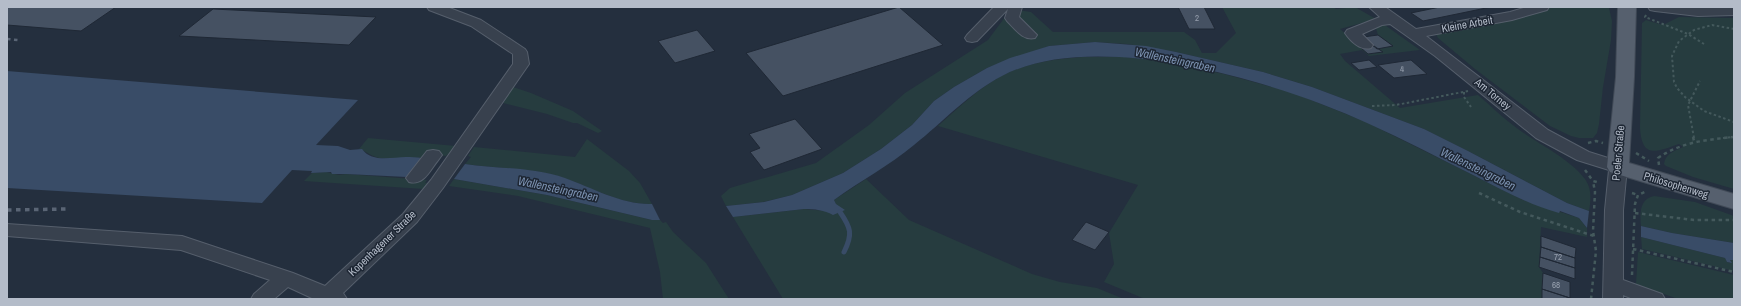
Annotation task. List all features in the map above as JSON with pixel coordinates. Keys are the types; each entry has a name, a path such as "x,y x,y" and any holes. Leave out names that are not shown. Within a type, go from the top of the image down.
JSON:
{"main road":[{"name":"Poeler Straße","path":"1619,157 1625,77 1627,7"},
{"name":"Philosophenweg","path":"1619,157 1734,202"}],"street":[{"name":"Kopenhagener Straße","path":"330,297 410,218 437,184 521,64 520,52 476,23 434,7"},
{"path":"972,38 1002,7"},
{"path":"1015,7 1012,18 1030,35"},
{"name":"Am Torney","path":"1376,7 1414,34 1542,134 1583,156 1619,157"},
{"name":"Kleine Arbeit","path":"1414,34 1512,16 1542,7"},
{"path":"1652,9 1698,12 1734,11"},
{"path":"1366,45 1352,33 1379,21 1394,19"},
{"path":"415,178 433,155"},
{"name":"Poeler Straße","path":"1613,291 1614,210 1619,157"},
{"path":"7,230 182,243 286,278 330,297"},
{"path":"262,299 286,278"},
{"path":"1613,291 1631,290 1655,299"}],"path":[{"path":"1652,9 1645,17 1688,34 1704,44"},
{"path":"1734,29 1715,25 1704,26 1688,34 1677,45 1672,55 1672,79 1678,90 1690,102 1700,109 1734,122"},
{"path":"1694,141 1688,105 1700,81"},
{"path":"1372,106 1396,105 1470,91"},
{"path":"1464,92 1464,97 1471,107"},
{"path":"1585,143 1593,143 1596,141 1619,157 1643,156 1659,166 1658,158 1667,151 1694,141 1734,137"},
{"path":"1591,299 1596,251 1593,231 1596,204 1593,181"},
{"path":"1479,193 1520,212 1594,236"},
{"path":"1631,290 1634,214 1638,195"},
{"path":"1634,214 1694,220 1734,220"},
{"path":"1633,248 1734,272"}],"green space":[{"path":"1222,7 1333,7 1336,9 1355,7 1376,19 1340,29 1368,54 1382,52 1378,48 1393,46 1378,35 1375,25 1382,23 1420,50 1369,56 1362,50 1340,54 1345,61 1400,108 1478,95 1526,135 1571,164 1578,171 1585,179 1589,187 1589,211 1567,203 1424,129 1312,87 1263,72 1176,52 1127,44 1095,42 1049,46 987,68 954,87 934,101 912,125 881,149 843,173 792,195 763,202 726,206 721,196 730,188 816,163 869,125 905,93 988,40 1011,9 1031,12 1053,32 1184,32 1195,40 1202,53 1216,53 1236,33"},
{"path":"1552,7 1609,8 1612,21 1611,40 1603,87 1599,124 1597,133 1593,138 1579,138 1571,136 1550,126 1475,69 1438,38 1435,32 1494,24"},
{"path":"1679,17 1734,18 1734,189 1693,177 1666,166 1664,164 1668,155 1683,147 1679,144 1657,151 1652,151 1647,149 1641,138 1642,23 1646,20 1663,25"},
{"path":"1082,57 1125,57 1152,60 1224,74 1291,92 1366,122 1523,200 1579,218 1587,228 1587,237 1541,227 1539,267 1543,273 1542,299 1145,299 1104,282 1114,264 1109,233 1138,185 938,126 976,93 1001,76 1040,62"},
{"path":"513,87 573,111 602,131 598,133 577,123 503,103"},
{"path":"368,138 456,146 451,154 446,156 425,154 422,158 384,159 359,149"},
{"path":"587,139 629,171 640,183 652,204 626,201 550,174 529,170 465,164 471,157 468,156 474,147 575,157"},
{"path":"326,172 339,175 346,174 427,180 425,183 428,183 424,189 304,181 312,173"},
{"path":"454,179 547,195 652,220 660,220 663,223 666,222 673,232 706,263 729,299 663,299 660,272 650,228 518,196 449,186"},
{"path":"866,179 909,220 1032,274 1060,282 1097,288 1124,299 783,299 733,217 804,209 827,211 836,204 834,200"},
{"path":"1654,196 1695,202 1734,216 1734,243 1672,233 1641,226 1640,217 1643,204 1646,200"},
{"path":"1641,237 1725,258 1727,262 1731,263 1730,259 1734,260 1734,271 1642,249"},
{"path":"1638,252 1734,275 1734,299 1678,299 1636,284"}],"water":[{"name":"Wallensteingraben","path":"1095,42 1146,46 1263,72 1312,87 1424,129 1567,203 1589,211 1587,228 1579,218 1560,211 1559,213 1548,210 1506,192 1380,129 1329,107 1285,91 1236,77 1185,65 1134,58 1085,57 1041,62 1002,76 967,99 904,153 834,200 836,204 845,210 833,215 819,210 804,209 733,217 726,206 764,202 792,195 843,173 881,149 912,125 934,101 954,87 987,68 1010,58 1049,46"},
{"path":"7,71 358,100 316,145 338,146 350,150 362,149 371,156 377,158 422,158 407,177 332,174 331,172 311,173 312,171 292,170 262,203 7,188"},
{"name":"Wallensteingraben","path":"465,164 553,174 619,199 641,204 652,204 660,220 652,220 547,195 454,179"},
{"path":"1641,226 1672,233 1734,243 1734,260 1730,260 1732,263 1727,262 1725,258 1641,237"}],"building":[{"path":"7,7 116,7 81,31 7,25"},
{"path":"899,7 943,45 783,96 746,53"},
{"path":"1178,7 1204,7 1215,29 1189,29"},
{"path":"1440,7 1491,7 1423,21 1411,13"},
{"path":"213,9 376,17 349,45 179,36"},
{"path":"697,30 715,51 675,63 658,41"},
{"path":"1378,35 1393,46 1377,49 1363,37"},
{"path":"1374,46 1383,52 1368,54 1361,48"},
{"path":"1369,60 1377,67 1359,70 1351,63"},
{"path":"1411,60 1427,74 1394,78 1378,65"},
{"path":"795,119 822,149 764,170 750,152 760,148 749,134"},
{"path":"1086,222 1109,232 1095,250 1072,240"},
{"path":"1541,236 1576,248 1575,258 1541,247"},
{"path":"1541,247 1575,258 1575,268 1540,257"},
{"path":"1540,257 1575,268 1575,279 1539,267"},
{"path":"1543,273 1570,282 1570,298 1542,289"},
{"path":"1542,289 1570,298 1574,299 1542,299"}],"waterway":[{"path":"840,212 847,222 850,231 849,240 844,252"}],"railway":[{"path":"7,39 18,40"},
{"path":"7,210 67,209"}]}
